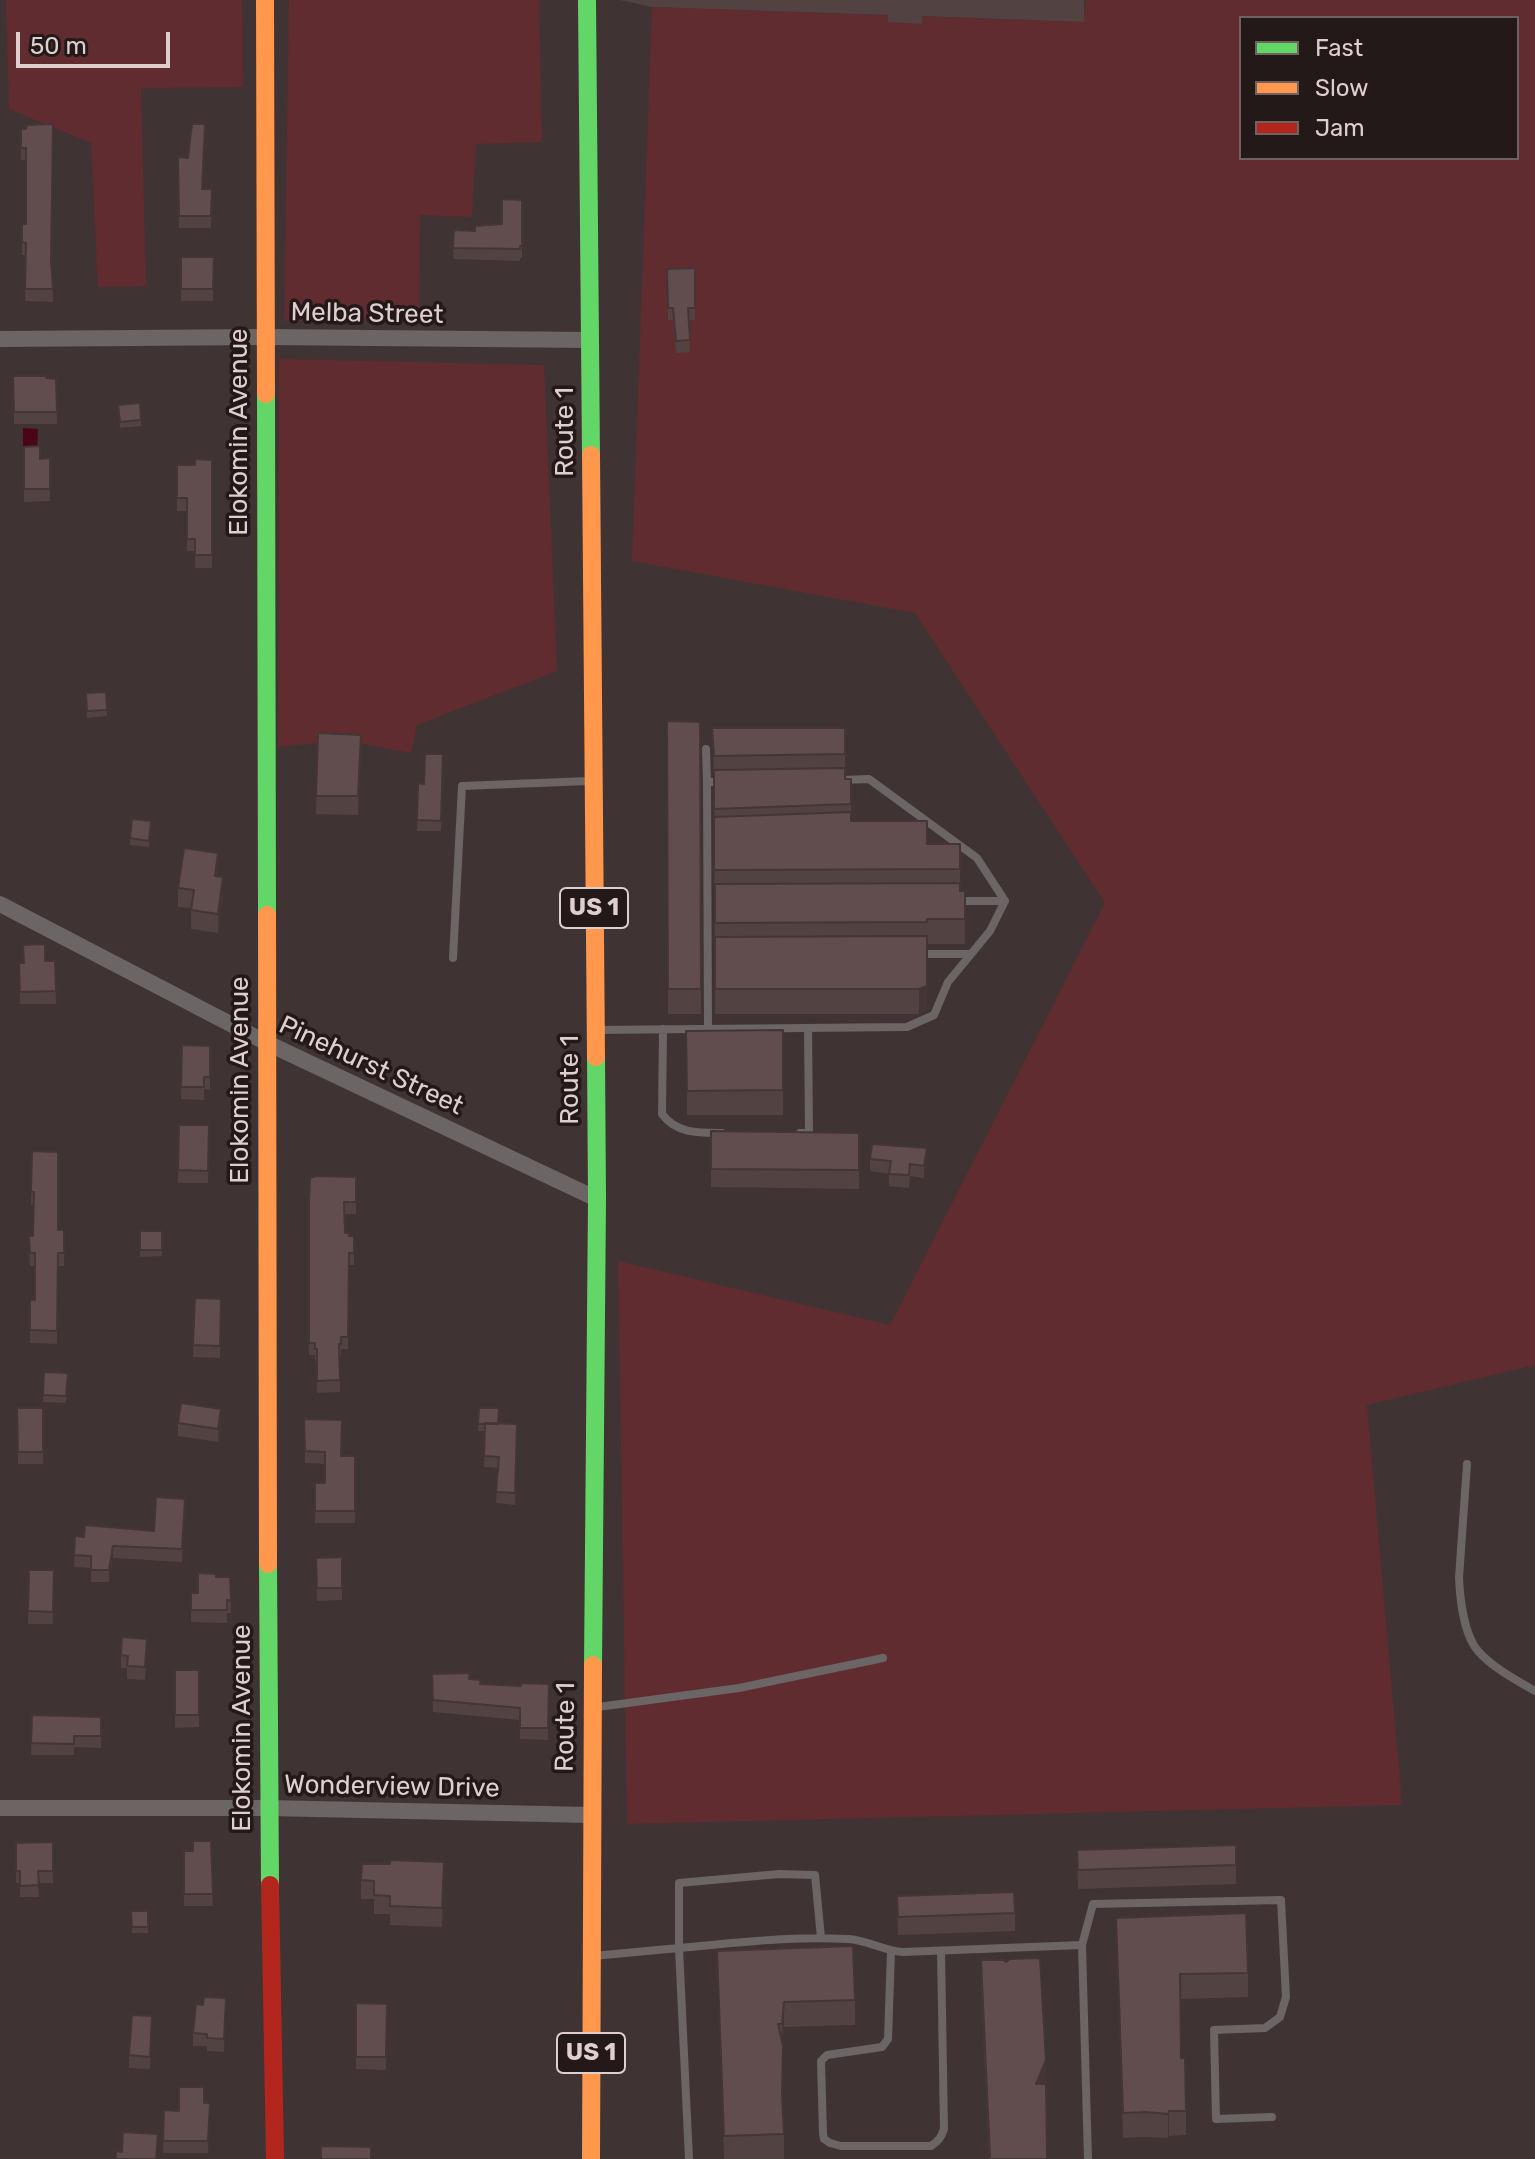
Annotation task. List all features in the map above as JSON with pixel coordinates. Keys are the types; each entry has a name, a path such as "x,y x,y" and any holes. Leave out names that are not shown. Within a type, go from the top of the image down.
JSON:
{"main road":[{"name":"Elokomin Avenue","path":"265,0 268,1808 275,2159"},
{"name":"Route 1","path":"587,0 597,1199 591,2159"}],"street":[{"name":"Melba Street","path":"0,339 265,337 590,340"},
{"name":"Pinehurst Street","path":"0,904 265,1042 597,1199"},
{"name":"Wonderview Drive","path":"0,1808 268,1808 591,1815"}],"lane":[{"path":"706,749 708,1029"},
{"path":"824,780 869,779 977,858 1005,901"},
{"path":"453,958 462,786 593,781"},
{"path":"707,782 736,782"},
{"path":"919,828 934,827"},
{"path":"707,835 722,834"},
{"path":"942,901 1005,901"},
{"path":"595,1030 907,1027 934,1015 948,982 990,931 1005,901"},
{"path":"707,902 723,902"},
{"path":"908,954 970,954"},
{"path":"708,955 723,955"},
{"path":"795,1133 809,1133 808,1028"},
{"path":"663,1029 662,1114 676,1127 693,1133 737,1133"},
{"path":"1467,1464 1459,1578 1466,1623 1477,1650 1506,1675 1535,1691"},
{"path":"593,1708 739,1688 883,1658"},
{"path":"689,2159 679,1883 779,1874 815,1875 821,1938"},
{"path":"1088,2159 1082,1945 1093,1904 1281,1900 1286,1997 1280,2017 1265,2028 1214,2030 1216,2119 1272,2117"},
{"path":"591,1957 803,1937 854,1939 891,1951 1082,1945"},
{"path":"891,1951 888,2039 882,2047 827,2055 821,2061 823,2134 830,2143 841,2146 931,2146 941,2137 944,2129 941,1951"}],"shaded area":[{"path":"4,0 242,0 243,87 141,88 146,286 98,287 91,143 9,109"},
{"path":"289,0 539,0 542,142 476,144 472,217 420,215 419,317 284,321"},
{"path":"1086,0 1535,0 1535,1365 1367,1405 1402,1805 627,1824 618,1261 890,1325 1105,903 915,613 632,561 652,7 1083,22"},
{"path":"279,359 544,365 557,671 417,725 411,753 343,740 278,747"},
{"path":"23,428 38,429 37,452 23,452"}],"building":[{"path":"53,124 53,289 25,289 26,243 22,242 22,224 26,224 26,148 21,148 21,129 26,129 27,125"},
{"path":"192,124 205,124 202,189 212,189 211,216 179,216 178,157 188,158"},
{"path":"502,199 522,200 520,249 453,248 454,230 475,231 475,226 502,224"},
{"path":"181,257 214,257 213,289 181,289"},
{"path":"695,268 695,308 688,308 690,340 676,341 673,308 668,308 667,269"},
{"path":"13,376 56,379 57,412 14,412"},
{"path":"140,403 141,420 120,422 118,405"},
{"path":"40,446 40,459 50,458 50,489 24,489 24,447"},
{"path":"195,459 212,460 212,555 195,555 195,539 187,539 187,498 177,498 177,465 195,465"},
{"path":"106,692 107,710 87,711 86,693"},
{"path":"667,721 700,722 701,989 668,989"},
{"path":"712,728 845,728 845,754 714,756"},
{"path":"318,733 361,735 358,796 316,796"},
{"path":"425,754 443,754 441,821 417,820 418,783 424,784"},
{"path":"845,768 845,779 851,779 851,804 714,809 714,770"},
{"path":"851,812 851,821 927,821 927,844 960,844 960,869 714,870 714,817"},
{"path":"132,819 151,821 149,841 130,838"},
{"path":"184,848 218,853 215,876 223,877 218,914 191,910 194,890 178,888"},
{"path":"960,883 960,891 965,891 965,919 715,923 715,884"},
{"path":"927,936 927,986 919,989 715,989 715,937"},
{"path":"45,944 45,961 55,961 56,991 20,992 19,963 24,963 23,945"},
{"path":"783,1030 783,1090 687,1091 686,1031"},
{"path":"182,1045 210,1046 210,1077 204,1077 204,1087 181,1087"},
{"path":"179,1125 209,1125 208,1171 178,1170"},
{"path":"711,1131 859,1133 859,1170 711,1169"},
{"path":"872,1144 927,1148 924,1166 910,1164 909,1175 889,1174 891,1161 870,1159"},
{"path":"32,1151 58,1152 58,1230 64,1230 64,1253 58,1253 57,1331 30,1330 30,1300 35,1300 35,1253 30,1253 29,1236 33,1236"},
{"path":"356,1177 356,1202 344,1202 345,1233 354,1236 354,1253 349,1253 348,1337 341,1337 339,1344 340,1380 317,1381 317,1349 315,1343 309,1343 310,1178"},
{"path":"140,1231 162,1231 162,1250 140,1250"},
{"path":"195,1298 221,1299 220,1346 193,1345"},
{"path":"44,1372 68,1373 66,1396 43,1395"},
{"path":"181,1403 221,1409 218,1429 178,1423"},
{"path":"17,1408 43,1408 43,1452 18,1452"},
{"path":"479,1408 499,1408 498,1424 478,1424"},
{"path":"304,1419 342,1420 341,1456 355,1456 355,1511 315,1511 315,1483 325,1483 325,1452 305,1451"},
{"path":"485,1423 517,1424 515,1493 496,1492 499,1457 484,1456"},
{"path":"156,1497 185,1499 182,1549 113,1546 109,1570 91,1570 91,1556 74,1555 75,1536 84,1537 85,1525 154,1531"},
{"path":"342,1557 342,1588 317,1588 316,1558"},
{"path":"29,1570 54,1570 53,1612 28,1611"},
{"path":"198,1573 230,1577 231,1601 227,1600 227,1610 191,1610 191,1593 198,1593"},
{"path":"122,1637 147,1639 145,1667 127,1666 128,1656 121,1655"},
{"path":"175,1670 199,1670 199,1715 175,1715"},
{"path":"470,1673 469,1679 481,1680 480,1684 549,1684 548,1728 520,1728 520,1708 433,1700 432,1674"},
{"path":"32,1715 101,1717 101,1736 74,1736 74,1744 31,1743"},
{"path":"193,1841 211,1841 213,1894 184,1894 184,1851 193,1851"},
{"path":"53,1842 53,1871 38,1871 39,1885 20,1886 20,1871 16,1871 16,1843"},
{"path":"1236,1845 1236,1865 1078,1870 1077,1850"},
{"path":"390,1860 444,1862 442,1908 390,1906 390,1896 374,1895 374,1881 361,1880 362,1864 390,1864"},
{"path":"1014,1892 1015,1913 898,1917 897,1896"},
{"path":"131,1911 148,1911 148,1927 132,1927"},
{"path":"1246,1913 1248,1973 1180,1974 1181,2058 1185,2058 1186,2111 1169,2111 1168,2114 1123,2113 1116,1918"},
{"path":"853,1946 855,2000 784,2002 782,2024 778,2024 783,2046 784,2134 724,2136 717,1951"},
{"path":"1040,1958 1046,2060 1036,2084 1046,2084 1047,2159 987,2159 990,2157 981,1960 1006,1962 1010,1959"},
{"path":"204,1997 226,1998 224,2039 193,2033 196,2004 203,2005"},
{"path":"356,2003 387,2004 386,2057 356,2057"},
{"path":"132,2015 152,2016 150,2057 129,2055"},
{"path":"179,2087 204,2087 204,2103 210,2103 208,2141 163,2141 164,2110 179,2111"},
{"path":"123,2132 158,2134 156,2159 116,2159 116,2151 122,2152"},
{"path":"321,2146 371,2147 371,2159 321,2159"}],"traffic: fast":[{"path":"587,0 591,455"},
{"path":"266,394 267,915"},
{"path":"593,1665 596,1057"},
{"path":"268,1564 270,1885"}],"traffic: slow":[{"path":"265,0 266,394"},
{"path":"591,455 596,1057"},
{"path":"267,915 268,1564"},
{"path":"591,2159 593,1665"}],"traffic: jam":[{"path":"270,1885 275,2159"}]}
